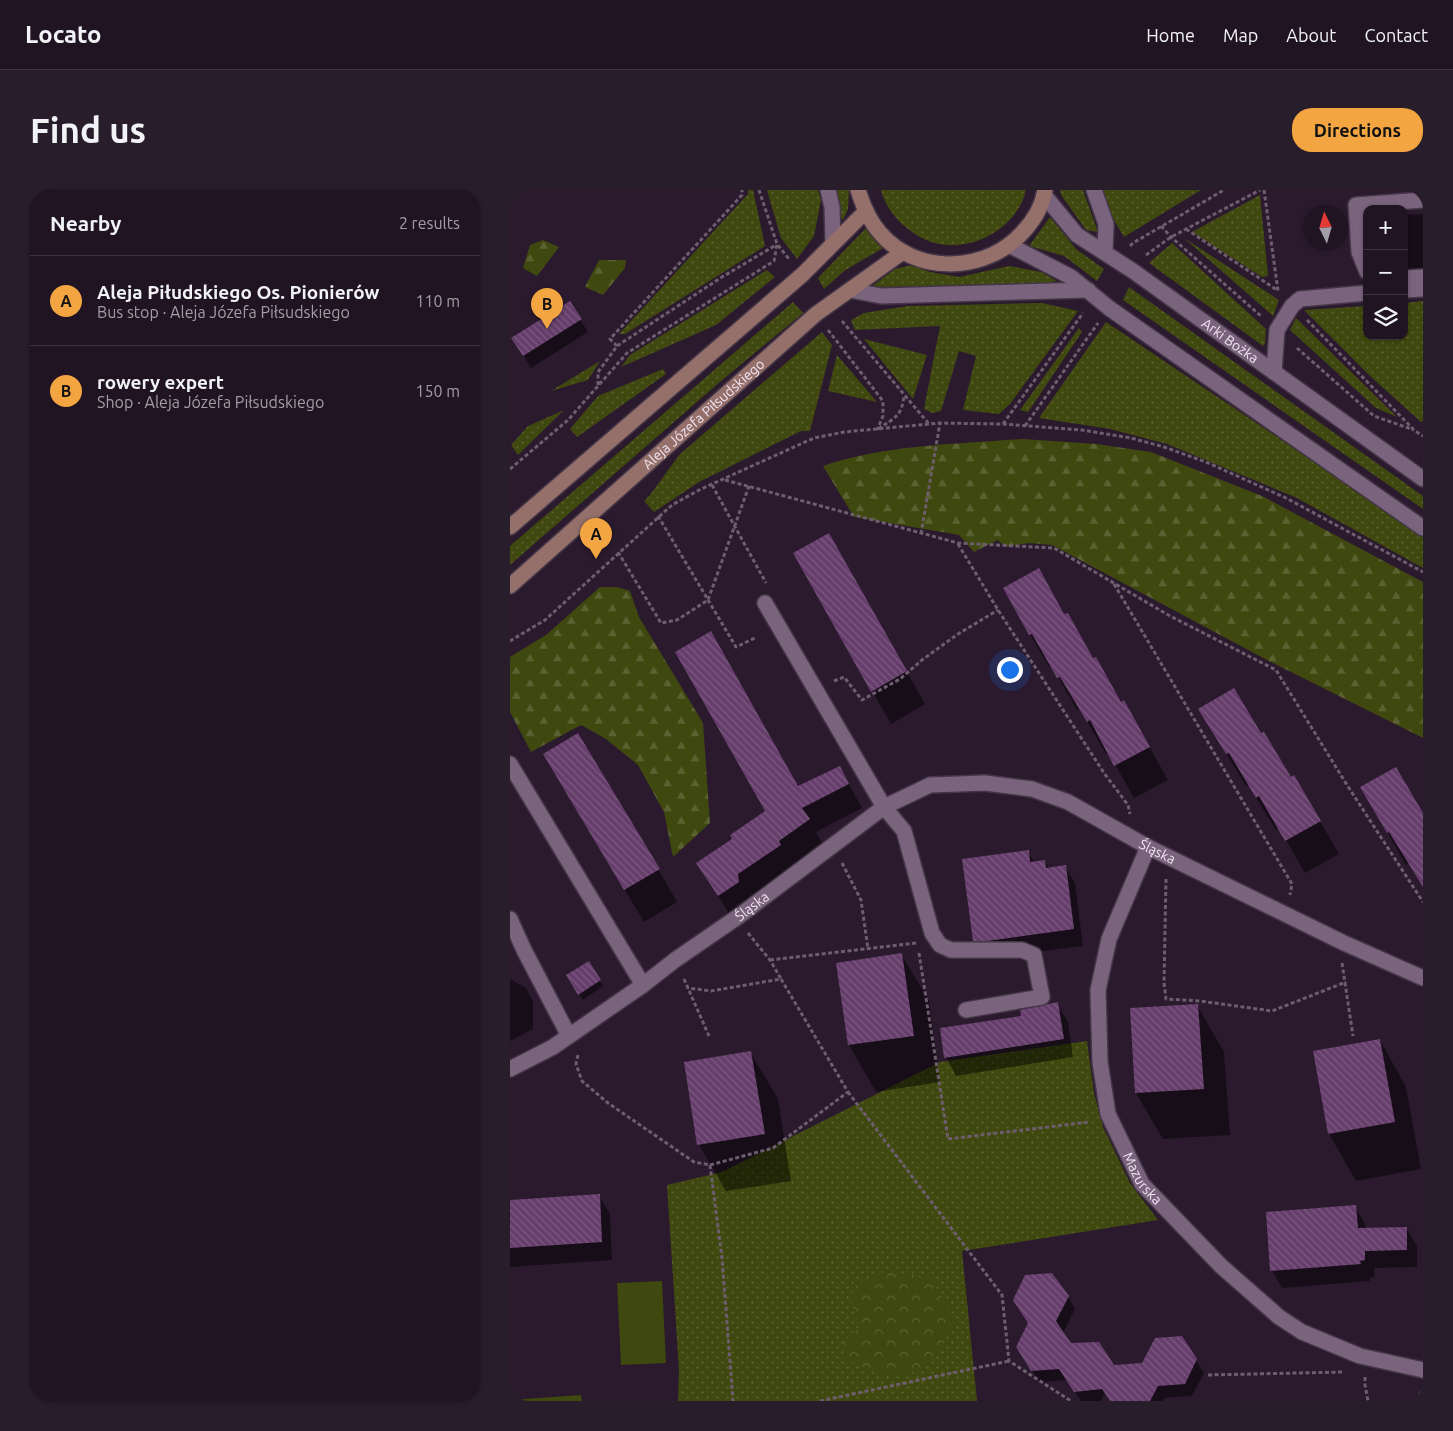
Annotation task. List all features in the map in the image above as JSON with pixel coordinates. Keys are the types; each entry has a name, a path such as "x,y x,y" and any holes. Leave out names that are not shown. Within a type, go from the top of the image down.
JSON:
{"main road":[{"path":"858,190 865,212 881,235 903,252 924,260 946,264 968,263 990,257 1009,245 1024,231 1036,214 1045,192"},
{"path":"510,527 802,275 865,212"},
{"name":"Aleja Józefa Piłsudskiego","path":"510,586 816,314 903,252"}],"street":[{"path":"828,190 832,207 833,243"},
{"path":"1094,190 1106,224 1105,253"},
{"name":"Arki Bożka","path":"1045,192 1077,235 1133,271 1423,479"},
{"path":"1363,262 1359,252 1356,205 1423,200"},
{"path":"1009,245 1071,277 1109,308 1423,528"},
{"path":"1408,278 1423,277"},
{"path":"1408,290 1423,289"},
{"path":"850,290 881,296 1088,290"},
{"path":"1274,372 1277,330 1292,306 1300,298 1363,293"},
{"path":"765,603 884,808 904,831 932,933 940,944 950,950 1022,950 1034,955 1042,997 966,1010"},
{"path":"510,764 643,985"},
{"name":"Śląska","path":"510,1069 553,1047 643,985 884,808 930,785 985,782 1032,790 1068,802 1148,847 1344,943 1423,978"},
{"name":"Mazurska","path":"1148,847 1109,939 1098,990 1100,1062 1108,1114 1142,1184 1221,1266 1279,1317 1302,1332 1360,1356 1423,1370"},
{"path":"510,919 517,953 569,1036"}],"path":[{"path":"616,346 610,338 742,195 742,190"},
{"path":"510,469 568,420 627,353 774,261 777,244 759,190"},
{"path":"1133,243 1224,190"},
{"path":"1148,252 1186,229 1260,190"},
{"path":"1186,229 1277,291"},
{"path":"598,386 598,372 616,346 722,277 777,244"},
{"path":"1003,424 1083,312"},
{"path":"1024,426 1102,319"},
{"path":"845,324 929,424"},
{"path":"826,329 883,401 883,416 877,430"},
{"path":"877,430 898,415 903,407 904,395"},
{"path":"921,534 940,423"},
{"path":"510,641 545,620 658,516 672,505 701,489 814,438 844,432 940,423 1003,424 1082,430 1130,438 1164,447 1206,462 1286,498 1423,572"},
{"path":"1414,430 1423,436"},
{"path":"724,480 958,543 1054,548 1170,616 1276,670 1347,785 1423,902"},
{"path":"618,552 661,623 677,620 708,600 749,486"},
{"path":"658,516 736,647 755,638"},
{"path":"958,543 998,610 1104,772 1128,805 1130,814"},
{"path":"1114,584 1292,884 1289,900"},
{"path":"815,689 844,677 862,700 900,679 922,660 958,634 998,610"},
{"path":"842,862 861,900 868,949"},
{"path":"1160,880 1166,876 1164,983 1166,998 1272,1011 1346,982"},
{"path":"747,931 770,960 848,1092 1002,1295 1009,1361"},
{"path":"770,960 918,943 932,933"},
{"path":"918,943 948,1139 1110,1120"},
{"path":"1340,955 1346,982 1353,1036"},
{"path":"684,978 710,1036"},
{"path":"688,988 711,991 780,979"},
{"path":"576,1064 582,1081 608,1103 694,1162 710,1165 773,1148 848,1092"},
{"path":"710,1165 722,1258 733,1401"},
{"path":"820,1401 1009,1361 1071,1401"},
{"path":"1208,1375 1345,1372"},
{"path":"1365,1373 1368,1401"},
{"path":"1416,1401 1423,1388"}],"green space":[{"path":"748,190 753,190 765,246 625,334 619,334 748,194"},
{"path":"767,190 818,190 821,200 814,236 797,259 781,238"},
{"path":"836,190 849,190 848,209 843,220 837,214"},
{"path":"881,190 1026,190 1014,215 1005,225 981,239 968,244 954,245 930,241 907,228 890,209 884,200"},
{"path":"1060,190 1083,190 1098,232 1086,230 1061,195"},
{"path":"1101,190 1201,190 1124,237 1108,210"},
{"path":"1260,195 1268,276 1262,277 1192,232"},
{"path":"1050,217 1076,249 1104,269 1097,281 1064,256 1029,246"},
{"path":"866,228 883,248 844,271 824,289 818,278"},
{"path":"1184,238 1279,300 1273,316"},
{"path":"543,240 559,247 537,276 523,268 530,245"},
{"path":"1172,243 1266,329 1265,344 1263,346 1149,263"},
{"path":"599,260 626,260 625,268 603,295 585,287"},
{"path":"912,265 930,272 959,277 1009,266 1041,272 1057,281 1037,284 871,287 895,269"},
{"path":"767,270 775,277 716,325 621,367 630,355"},
{"path":"1129,287 1423,496 1423,509 1123,300"},
{"path":"1423,301 1423,421 1421,422 1370,376 1304,310 1363,306 1363,340 1408,340 1408,303"},
{"path":"793,302 803,313 721,381 510,565 510,546"},
{"path":"1042,303 1078,311 1010,404 999,414 963,410 976,356 959,351 941,411 932,413 924,409 940,326 855,330 851,320 864,313 908,306"},
{"path":"1296,318 1397,417 1376,408 1290,330"},
{"path":"1106,322 1423,535 1423,568 1297,498 1167,444 1110,429 1039,418"},
{"path":"1079,328 1082,332 1028,412 1020,410"},
{"path":"822,332 832,345 810,431 801,431 699,482 654,512 644,501 680,454"},
{"path":"864,339 927,355 913,399"},
{"path":"837,355 877,402 828,391"},
{"path":"600,361 588,380 551,391"},
{"path":"663,369 666,374 577,437 570,429 598,396"},
{"path":"564,410 518,455 511,445 528,426"},
{"path":"1023,439 1096,444 1151,452 1262,496 1423,582 1423,738 1267,660 1052,545 1029,543 1005,547 998,540 974,552 959,535 854,517 823,466 871,454 922,446"},
{"path":"600,587 617,587 630,591 639,617 703,723 710,823 673,857 664,812 638,765 606,739 581,725 531,752 510,712 510,657 546,635"},
{"path":"1087,1041 1094,1093 1103,1127 1130,1183 1158,1220 962,1251 977,1401 678,1401 679,1370 667,1185 722,1172 940,1062"},
{"path":"885,1271 930,1277 955,1319 941,1349 919,1370 887,1376 843,1359 844,1341 860,1327 852,1305 853,1287"},
{"path":"662,1281 666,1363 621,1365 617,1283"},
{"path":"581,1395 582,1401 510,1401 510,1400"}],"building":[{"path":"570,301 582,319 523,356 511,338"},
{"path":"829,533 907,671 871,692 793,553"},
{"path":"1039,568 1064,614 1068,613 1093,658 1096,657 1121,702 1124,700 1150,747 1114,766 1090,720 1087,722 1060,677 1057,678 1032,634 1029,635 1003,588"},
{"path":"711,631 798,786 840,766 849,784 802,808 810,819 779,841 781,845 738,874 739,882 718,896 696,863 732,839 730,835 765,811 675,652"},
{"path":"1234,688 1261,733 1264,732 1291,777 1294,775 1321,821 1285,841 1259,796 1256,798 1229,753 1226,754 1198,709"},
{"path":"578,733 660,869 624,890 543,754"},
{"path":"1396,767 1423,813 1423,887 1389,832 1387,833 1360,787"},
{"path":"1029,850 1030,862 1045,860 1046,868 1066,865 1074,929 987,941 973,941 962,859"},
{"path":"902,953 914,1036 848,1045 836,963"},
{"path":"589,961 601,980 578,995 566,975"},
{"path":"1058,1002 1064,1039 944,1058 940,1028 1021,1016 1020,1010"},
{"path":"1198,1004 1204,1089 1135,1093 1130,1008"},
{"path":"1380,1039 1395,1122 1328,1134 1313,1051"},
{"path":"751,1051 765,1134 697,1145 684,1062"},
{"path":"600,1194 602,1242 510,1248 510,1200"},
{"path":"1356,1205 1358,1228 1407,1227 1407,1250 1365,1251 1365,1260 1360,1261 1361,1264 1270,1271 1266,1212"},
{"path":"1052,1273 1069,1296 1056,1321 1071,1343 1099,1342 1114,1365 1142,1363 1155,1338 1182,1336 1197,1359 1185,1384 1158,1386 1150,1401 1110,1401 1102,1389 1074,1392 1059,1369 1031,1371 1016,1347 1028,1323 1013,1300 1025,1275"}],"place":[{"name":"rowery expert","path":"547,329"},
{"name":"Aleja Piłudskiego Os. Pionierów","path":"596,559"}]}
